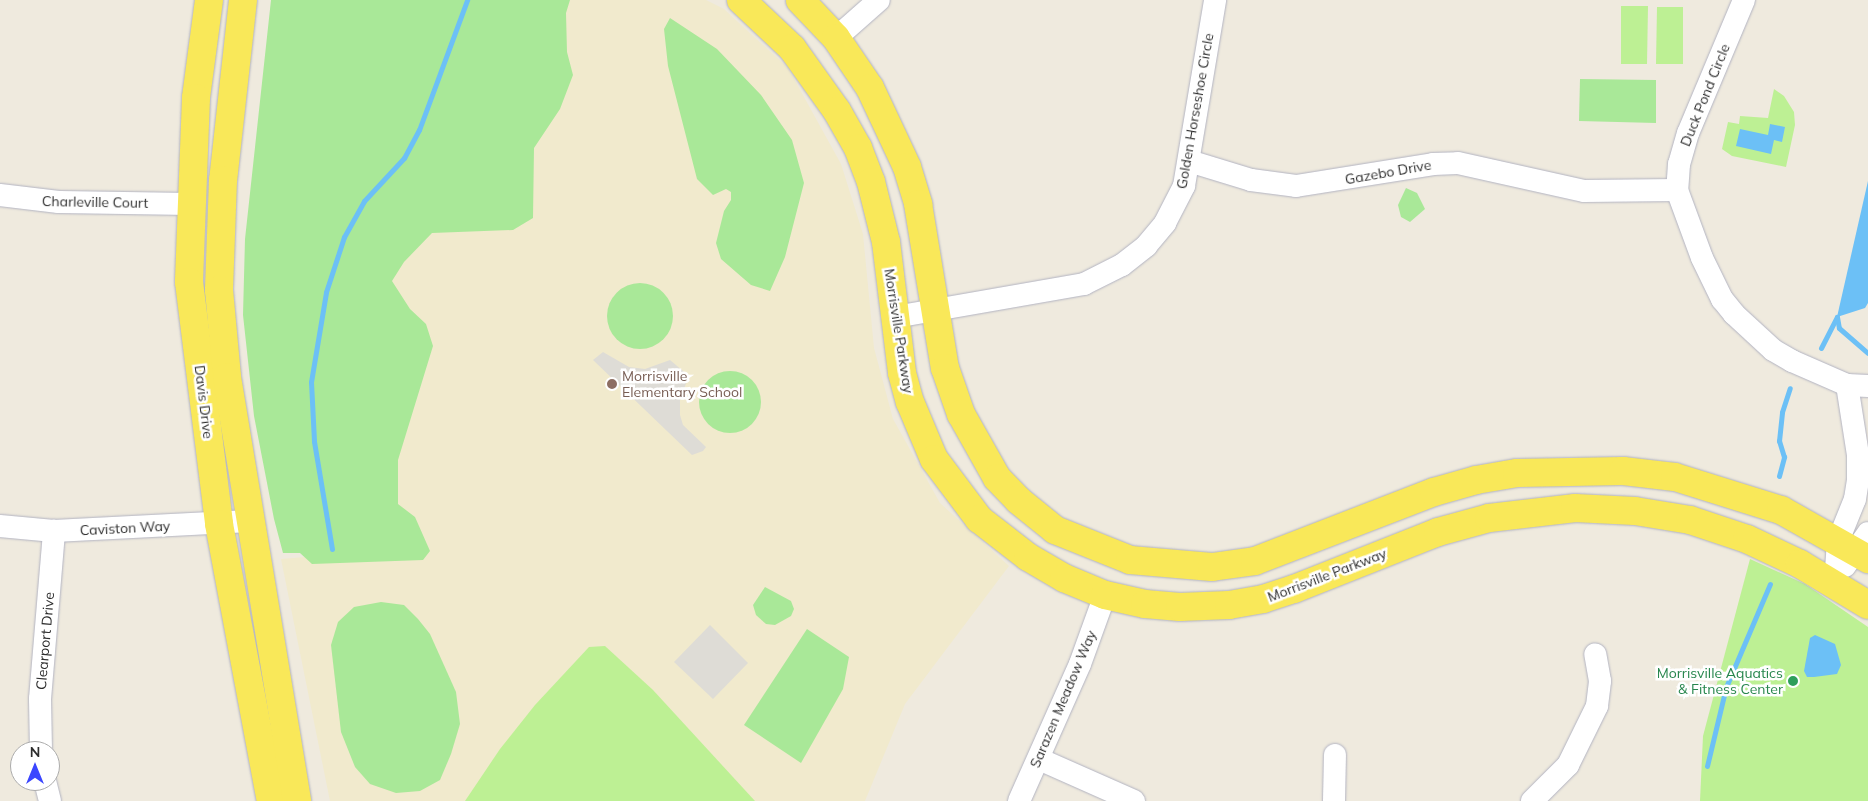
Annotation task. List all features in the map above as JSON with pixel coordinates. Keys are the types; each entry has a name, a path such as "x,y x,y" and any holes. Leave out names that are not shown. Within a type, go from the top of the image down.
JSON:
{"main road":[{"name":"Davis Drive","path":"209,0 196,98 190,204 189,282 219,524 271,801"},
{"name":"Davis Drive","path":"243,0 223,180 219,290 228,377 297,801"},
{"name":"Morrisville Parkway","path":"741,0 792,48 837,111 858,148 871,182 886,242 895,317 910,402 934,460 979,519 1028,557 1064,578 1105,595 1144,604 1180,607 1263,599 1438,532 1489,518 1575,508 1635,511 1690,520 1747,539 1835,584 1868,605"},
{"path":"800,0 836,38 870,88 907,167 918,204 937,307 945,368 965,421 997,478 1018,500 1055,530 1130,560 1212,567 1255,561 1434,492 1517,473 1623,470 1692,482 1781,510 1857,546"}],"street":[{"path":"836,38 879,0"},
{"name":"Golden Horseshoe Circle","path":"895,317 937,307 1074,287 1122,265 1146,246 1165,224 1184,186 1215,0"},
{"name":"Duck Pond Circle","path":"1744,0 1688,133 1679,164 1677,190 1702,258 1722,299 1734,314 1773,350 1819,374 1857,385 1858,480 1855,499 1857,546 1835,584"},
{"name":"Gazebo Drive","path":"1189,161 1251,180 1296,186 1324,184 1416,166 1458,163 1584,191 1677,190"},
{"name":"Charleville Court","path":"0,195 59,202 190,204"},
{"name":"Caviston Way","path":"0,526 54,531 250,521"},
{"name":"Clearport Drive","path":"40,741 40,699 54,531"},
{"name":"Sarazen Meadow Way","path":"1018,801 1040,759 1105,595"},
{"path":"1532,801 1568,765 1597,706 1600,681 1596,654"},
{"path":"1334,801 1335,755"},
{"path":"1040,759 1134,801"}],"shaded area":[{"name":"Morrisville Elementary School","path":"487,0 706,0 724,9 788,68 841,164 863,234 874,348 893,419 940,503 1009,566 905,704 865,801 330,801 281,559 353,553 338,424"},
{"path":"603,352 629,367 645,369 670,360 689,376 680,399 680,415 683,425 706,447 703,451 692,455 593,360"},
{"path":"710,625 748,663 713,699 674,662"}],"green space":[{"path":"271,0 570,0 566,13 567,52 573,75 560,109 534,148 533,218 513,230 432,233 404,262 392,281 410,309 426,324 433,346 398,460 398,504 415,517 430,551 423,560 312,564 300,553 283,553 274,519 254,416 243,315 245,239"},
{"path":"1621,6 1648,6 1647,64 1621,64"},
{"path":"1657,7 1683,7 1683,64 1656,64"},
{"path":"670,18 717,49 761,95 792,140 804,183 785,257 770,291 751,285 721,259 716,243 724,211 731,200 731,192 726,189 713,195 697,179 668,66 664,29"},
{"path":"1580,79 1656,80 1656,123 1579,121"},
{"path":"1774,89 1784,96 1794,112 1795,125 1786,167 1732,156 1722,149 1728,122 1739,124 1740,116 1768,118"},
{"path":"1406,188 1417,193 1425,209 1410,222 1401,217 1398,205"},
{"path":"633,283 647,283 659,288 668,297 673,309 671,329 664,340 647,349 633,349 621,344 612,335 607,323 607,309 612,297 621,288"},
{"path":"724,371 736,371 752,380 759,390 761,402 759,414 752,424 736,433 724,433 713,428 704,419 699,408 699,396 704,385 713,376"},
{"name":"Morrisville Aquatics & Fitness Center","path":"1750,559 1805,584 1868,627 1868,801 1700,801 1703,736"},
{"path":"765,587 791,601 794,609 791,616 775,625 766,624 756,615 753,605"},
{"path":"381,602 404,605 418,619 430,634 456,692 460,724 451,754 440,780 420,791 396,793 370,784 355,767 341,732 331,645 338,622 354,607"},
{"path":"807,629 849,657 843,689 801,763 744,725"},
{"path":"605,646 653,690 755,801 465,801 500,749 535,705 589,647"}],"water":[{"path":"1770,124 1785,127 1782,142 1774,140 1771,154 1736,146 1740,129 1768,135"},
{"path":"1868,181 1868,303 1865,308 1837,317"},
{"path":"1815,635 1835,644 1841,665 1837,674 1807,677 1804,671 1810,638"}],"waterway":[{"path":"332,549 314,441 311,382 326,292 344,237 364,201 404,158 419,130 467,0"},
{"path":"1837,317 1839,328 1868,353"},
{"path":"1821,348 1837,317"},
{"path":"1779,476 1784,457 1779,441 1782,412 1790,388"},
{"path":"1707,766 1726,687 1770,584"}],"place":[{"name":"Morrisville Elementary School","path":"612,384"},
{"name":"Morrisville Aquatics & Fitness Center","path":"1793,681"}]}
